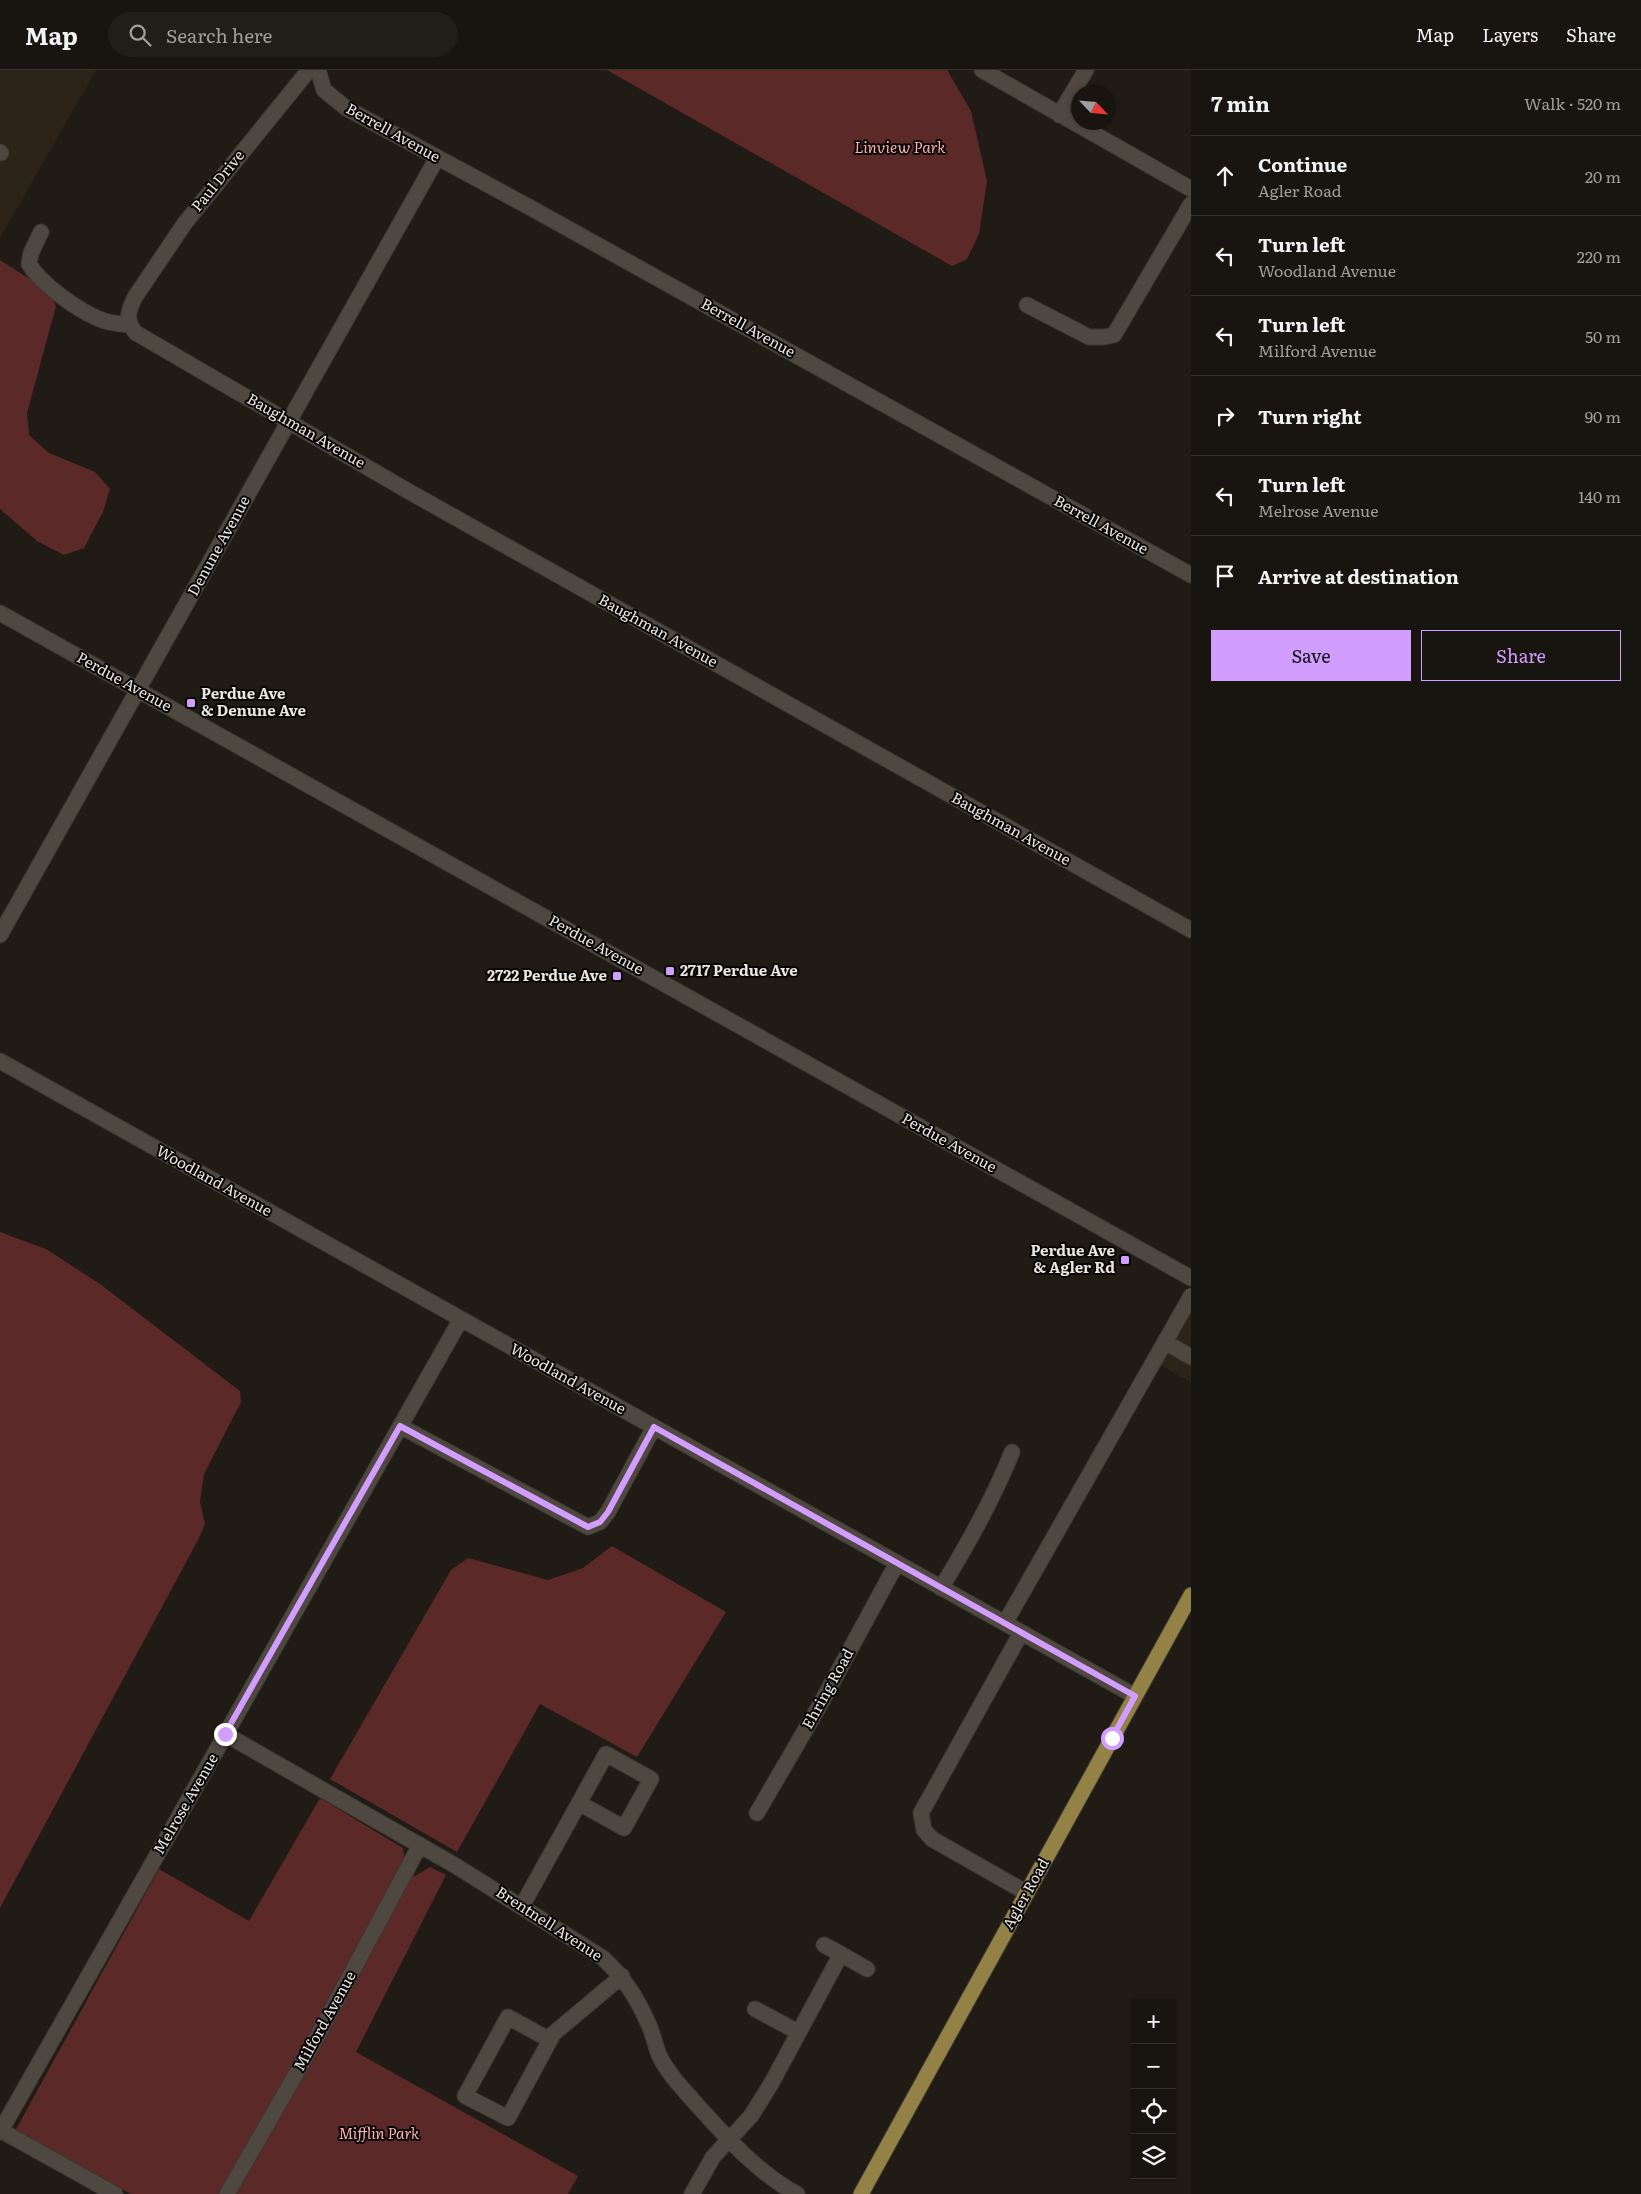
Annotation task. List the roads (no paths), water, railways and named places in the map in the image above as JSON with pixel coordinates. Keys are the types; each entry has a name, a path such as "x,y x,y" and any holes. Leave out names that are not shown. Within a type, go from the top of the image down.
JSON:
{"main road":[{"name":"Agler Road","path":"861,2194 1191,1595"}],"street":[{"name":"Paul Drive","path":"130,326 128,310 185,223 309,70"},
{"name":"Berrell Avenue","path":"318,70 324,90 346,108 1191,575"},
{"path":"982,70 1191,189"},
{"path":"1059,115 1086,70"},
{"name":"Denune Avenue","path":"0,935 437,158"},
{"path":"1027,305 1089,337 1104,338 1114,334 1191,204"},
{"name":"Baughman Avenue","path":"41,232 31,253 29,264 36,276 69,301 100,320 130,326 136,333 408,491 1191,930"},
{"name":"Perdue Avenue","path":"0,613 1191,1278"},
{"name":"Woodland Avenue","path":"0,1061 1135,1696"},
{"path":"1005,1623 1191,1296"},
{"name":"Melrose Avenue","path":"0,2130 461,1319"},
{"path":"1165,1342 1191,1357"},
{"path":"400,1426 588,1527 600,1522 608,1512 654,1427"},
{"path":"942,1588 972,1537 1000,1482 1012,1452"},
{"name":"Ehring Road","path":"757,1813 821,1703 897,1563"},
{"path":"1021,1632 921,1813 924,1830 932,1839 1027,1893"},
{"name":"Brentnell Avenue","path":"225,1734 420,1845 522,1906 603,1958 622,1976 632,1990 648,2023 660,2055 672,2075 729,2140 755,2165 783,2187 797,2194"},
{"path":"522,1906 606,1754 651,1779 624,1828 579,1803"},
{"name":"Milford Avenue","path":"227,2194 316,2039 420,1845"},
{"path":"824,1945 867,1969"},
{"path":"692,2194 713,2157 751,2116 771,2084 841,1954"},
{"path":"550,2040 508,2017 465,2096 508,2118 550,2040 553,2034 622,1976"},
{"path":"755,2009 798,2032"},
{"path":"0,2130 114,2194"}],"place":[{"name":"Perdue Ave & Denune Ave","path":"191,703"},
{"name":"2717 Perdue Ave","path":"670,971"},
{"name":"2722 Perdue Ave","path":"617,976"},
{"name":"Perdue Ave & Agler Rd","path":"1125,1260"}],"park label":[{"name":"Linview Park","path":"900,148"},
{"name":"Mifflin Park","path":"379,2134"}]}
